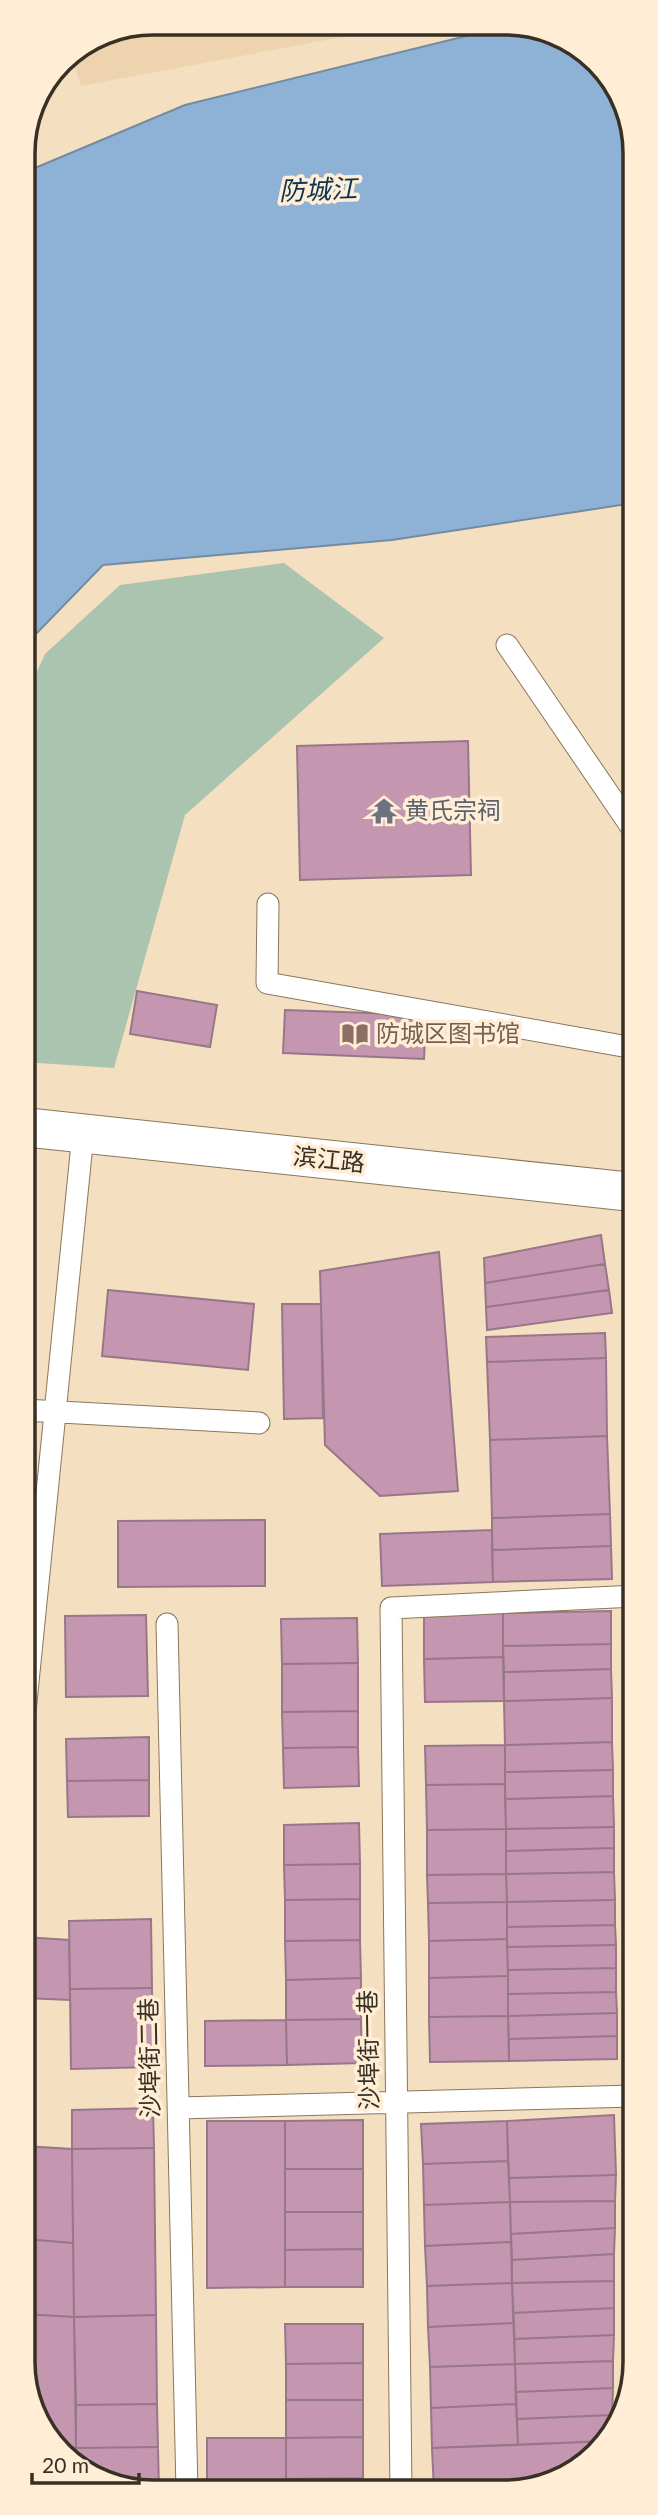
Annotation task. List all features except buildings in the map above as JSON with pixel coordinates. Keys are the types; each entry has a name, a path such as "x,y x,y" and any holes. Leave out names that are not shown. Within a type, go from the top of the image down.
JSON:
{"street":[{"name":"滨江路","path":"35,1128 623,1191"}],"lane":[{"path":"507,645 623,815"},
{"path":"268,904 267,983 623,1046"},
{"path":"35,1613 83,1134"},
{"path":"35,1412 259,1423"},
{"name":"沙埠街一巷","path":"401,2480 391,1608 623,1597"},
{"name":"沙埠街二巷","path":"167,1624 187,2480"},
{"path":"178,2108 623,2096"}],"shaded area":[{"path":"349,35 348,36 81,86 74,65 108,44 130,37"}],"green space":[{"path":"284,563 384,638 185,815 114,1068 35,1063 35,676 45,654 120,585"}],"water":[{"name":"防城江","path":"470,35 528,37 564,51 589,69 611,101 622,137 623,505 392,540 103,565 35,635 35,168 185,105"}],"place":[{"name":"黄氏宗祠","path":"384,811"},
{"name":"防城区图书馆","path":"355,1034"}]}
